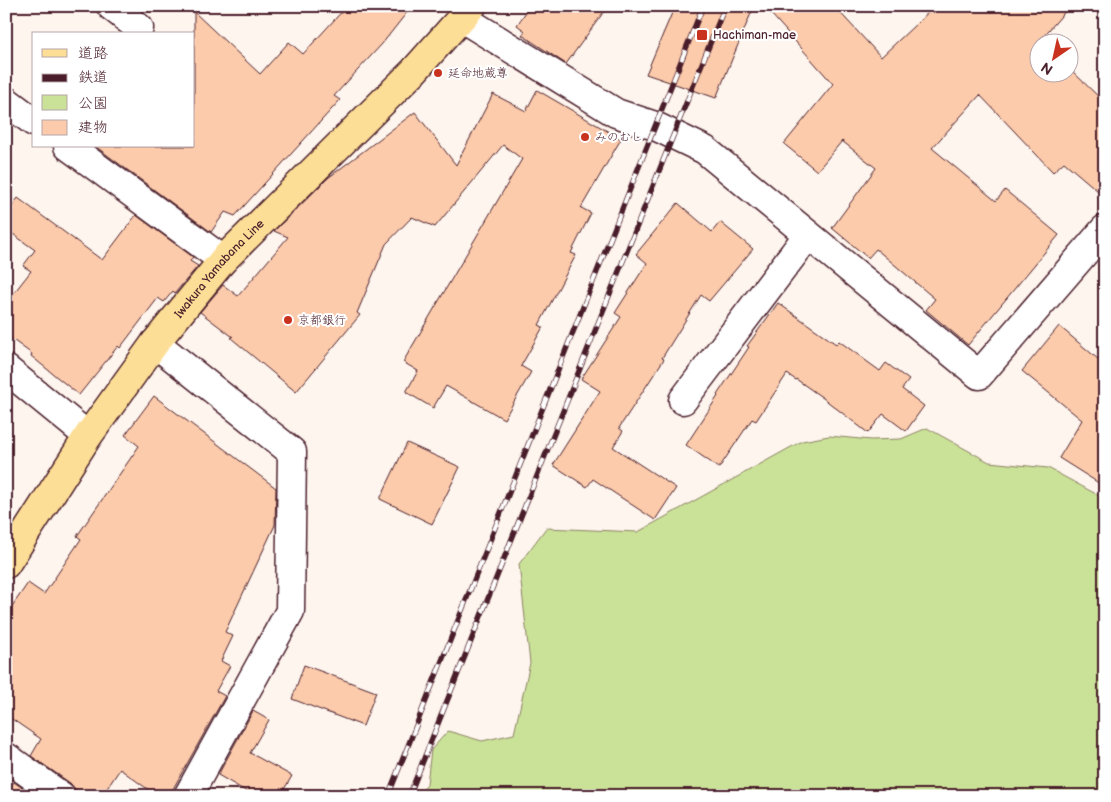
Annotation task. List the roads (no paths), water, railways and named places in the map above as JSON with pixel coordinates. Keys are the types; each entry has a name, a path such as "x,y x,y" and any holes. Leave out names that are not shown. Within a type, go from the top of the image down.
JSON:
{"main road":[{"name":"Iwakura Yamabana Line","path":"6,564 88,436 154,343 223,260 413,72 467,12"}],"street":[{"path":"111,6 139,28"},
{"path":"467,12 616,112 654,126 705,150 979,375 1105,229"},
{"path":"6,101 32,120"},
{"path":"71,148 223,260"},
{"path":"683,400 808,235"},
{"path":"154,343 292,452 290,611 188,796"},
{"path":"6,369 88,436"},
{"path":"6,757 61,796"}],"railway":[{"path":"388,796 703,6"},
{"path":"409,796 725,6"}],"place":[{"name":"Hachiman-mae","path":"702,35"},
{"name":"延命地蔵尊","path":"438,73"},
{"name":"みのむし","path":"585,137"},
{"name":"京都銀行","path":"288,320"}]}
